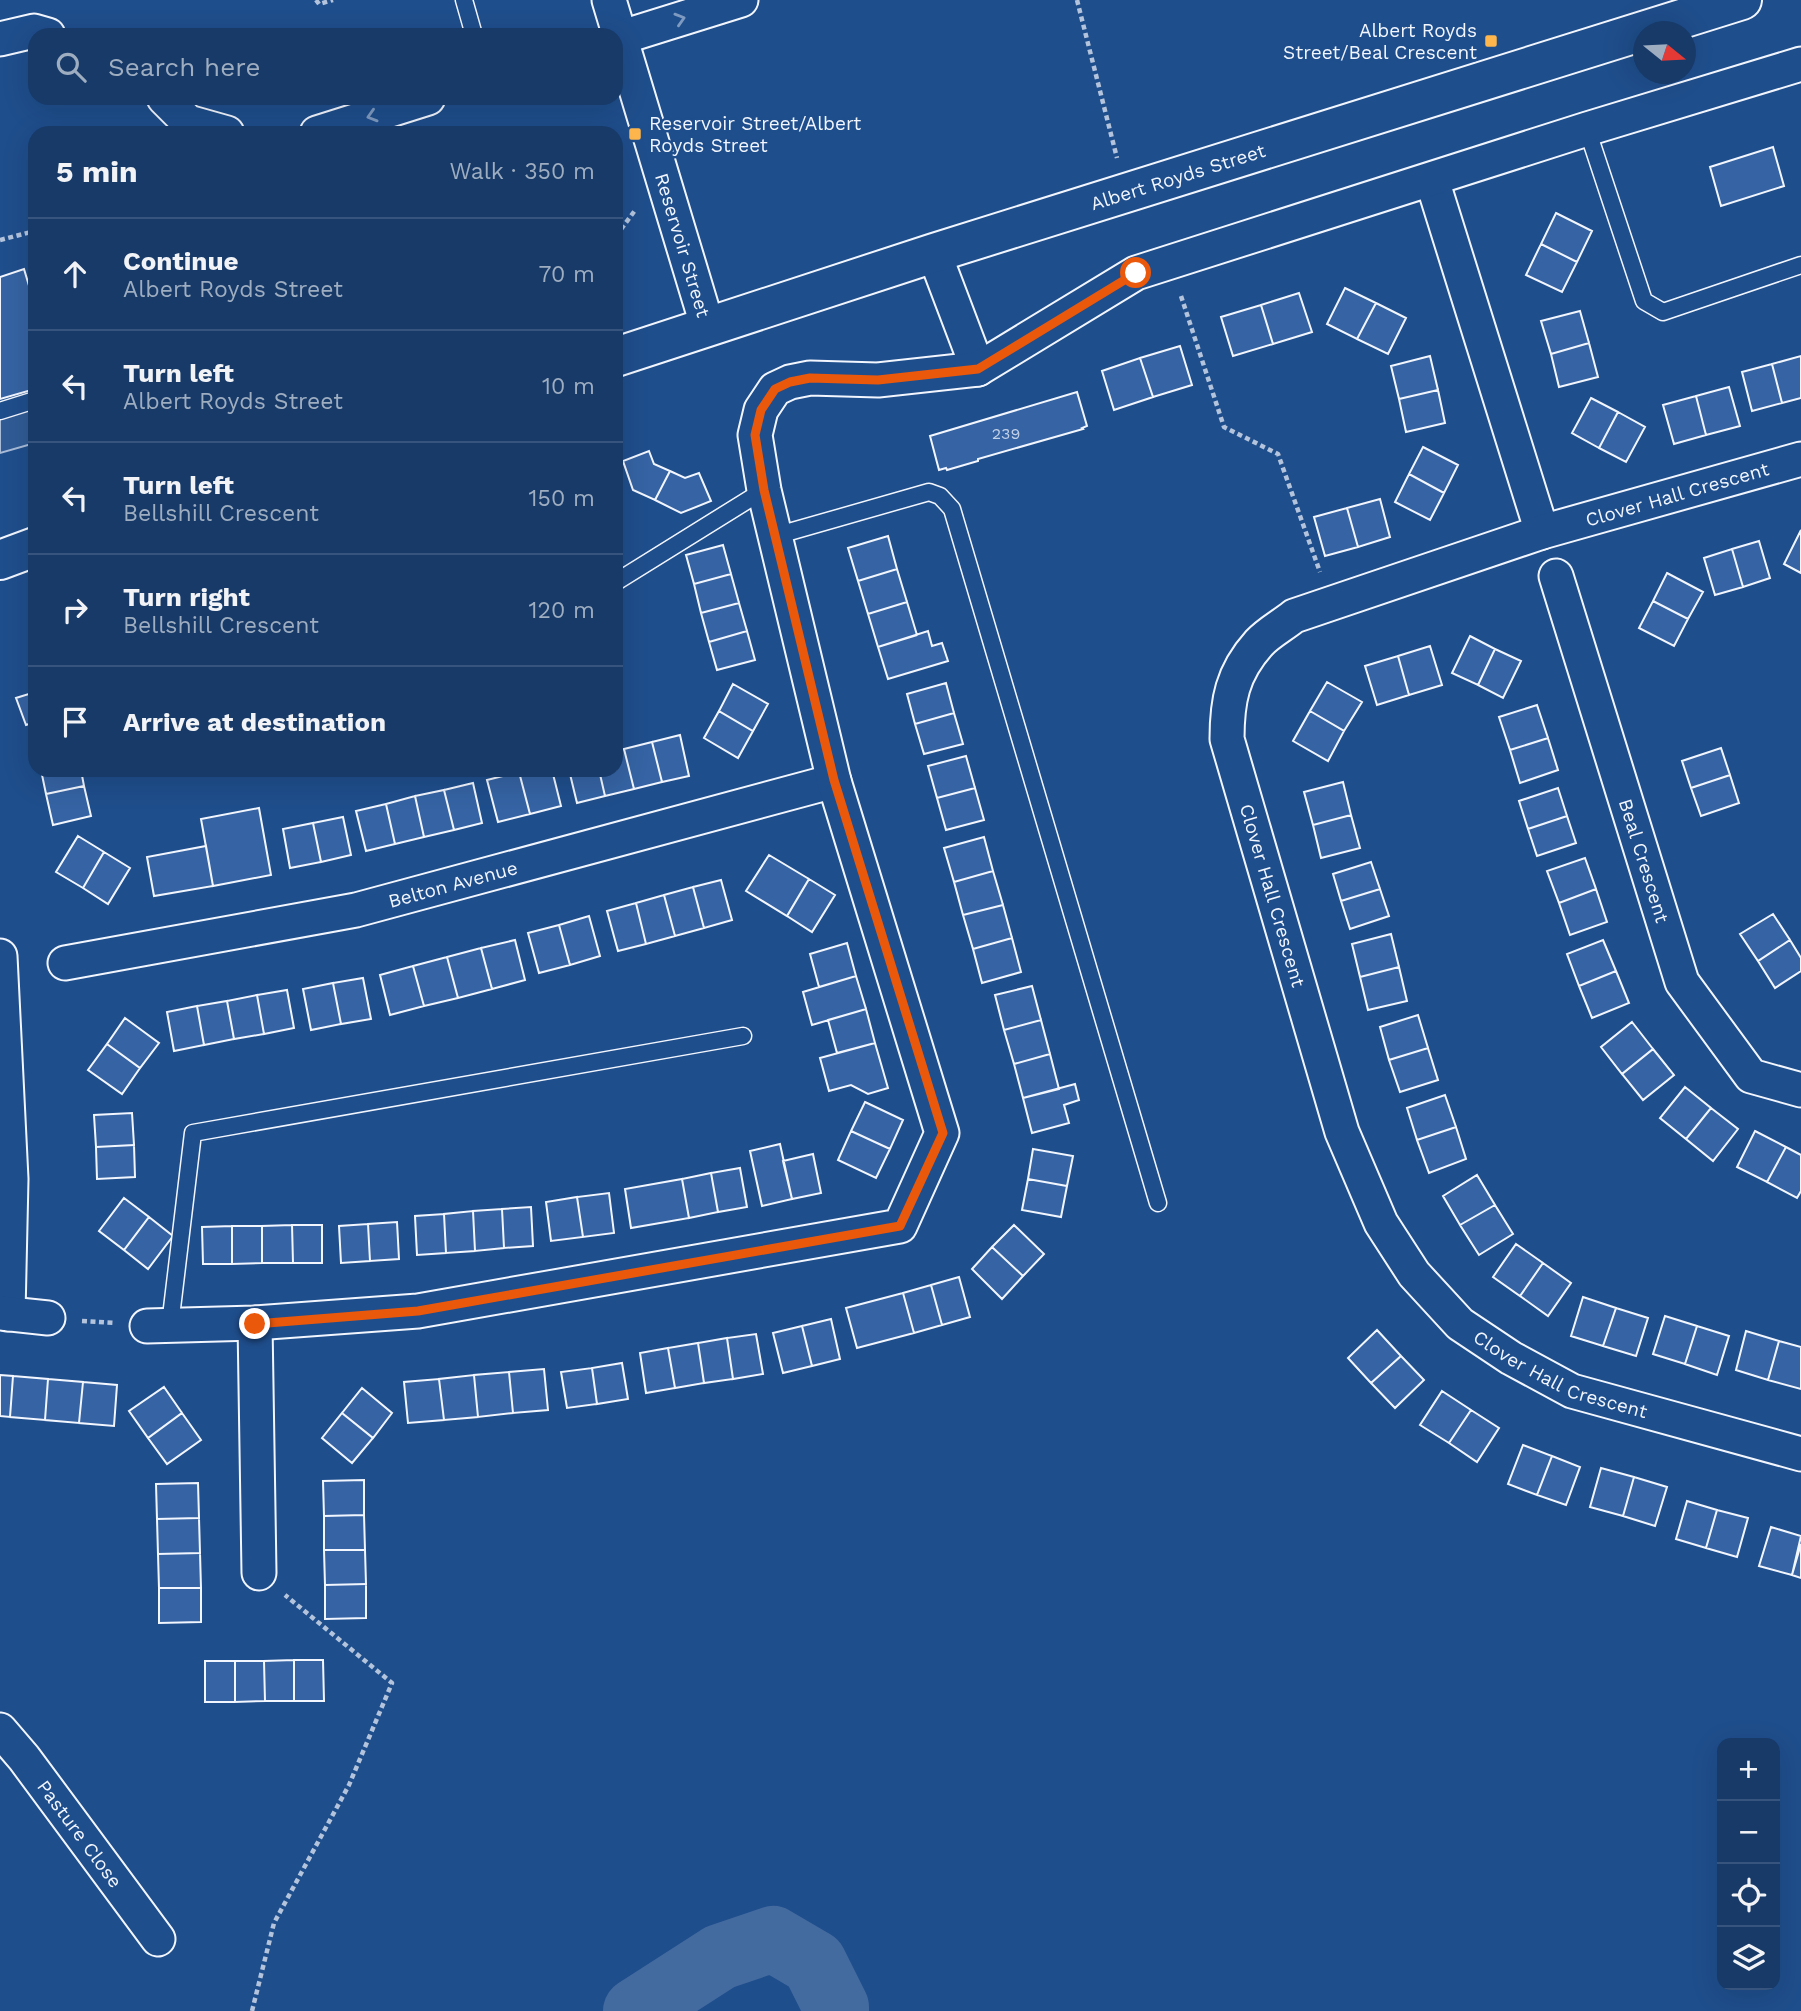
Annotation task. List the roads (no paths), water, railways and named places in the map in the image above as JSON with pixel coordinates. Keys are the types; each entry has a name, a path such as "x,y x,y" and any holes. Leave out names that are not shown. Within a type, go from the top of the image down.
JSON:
{"main road":[{"name":"Albert Royds Street","path":"623,355 934,253 1742,0"},
{"path":"0,560 28,550"}],"street":[{"name":"Reservoir Street","path":"609,0 616,28"},
{"path":"623,36 741,0"},
{"path":"0,39 28,32"},
{"name":"Reservoir Street","path":"623,54 708,328"},
{"path":"159,1325 255,1324 418,1311 900,1226 943,1133 834,780 764,490 755,435 761,410 775,389 790,382 810,378 878,380 978,369 1136,273 1587,129 1801,64"},
{"path":"171,105 188,122 202,126"},
{"path":"339,126 406,105"},
{"path":"1432,180 1542,532"},
{"path":"934,253 978,369"},
{"name":"Clover Hall Crescent","path":"1801,459 1542,532 1294,617 1259,643 1233,683 1227,712 1227,739 1342,1132 1381,1223 1414,1274 1460,1324 1511,1358 1572,1391 1801,1454"},
{"name":"Beal Crescent","path":"1556,576 1682,982 1751,1076 1801,1090"},
{"name":"Belton Avenue","path":"65,962 356,910 834,780"},
{"path":"0,956 10,1179 4,1314 48,1318"},
{"path":"255,1324 259,1573"},
{"name":"Pasture Close","path":"0,1730 158,1939"}],"lane":[{"path":"464,0 472,28"},
{"path":"1587,129 1644,301 1663,312 1801,265"},
{"path":"0,411 28,402"},
{"path":"623,578 764,490"},
{"path":"775,536 929,492 940,496 952,509 1158,1203"},
{"path":"159,1325 193,1133 743,1036"}],"waterway":[{"path":"636,2011 720,1957 773,1939 814,1963 836,2011"}],"place":[{"name":"Albert Royds Street/Beal Crescent","path":"1491,41"},
{"name":"Reservoir Street/Albert Royds Street","path":"635,134"}]}
